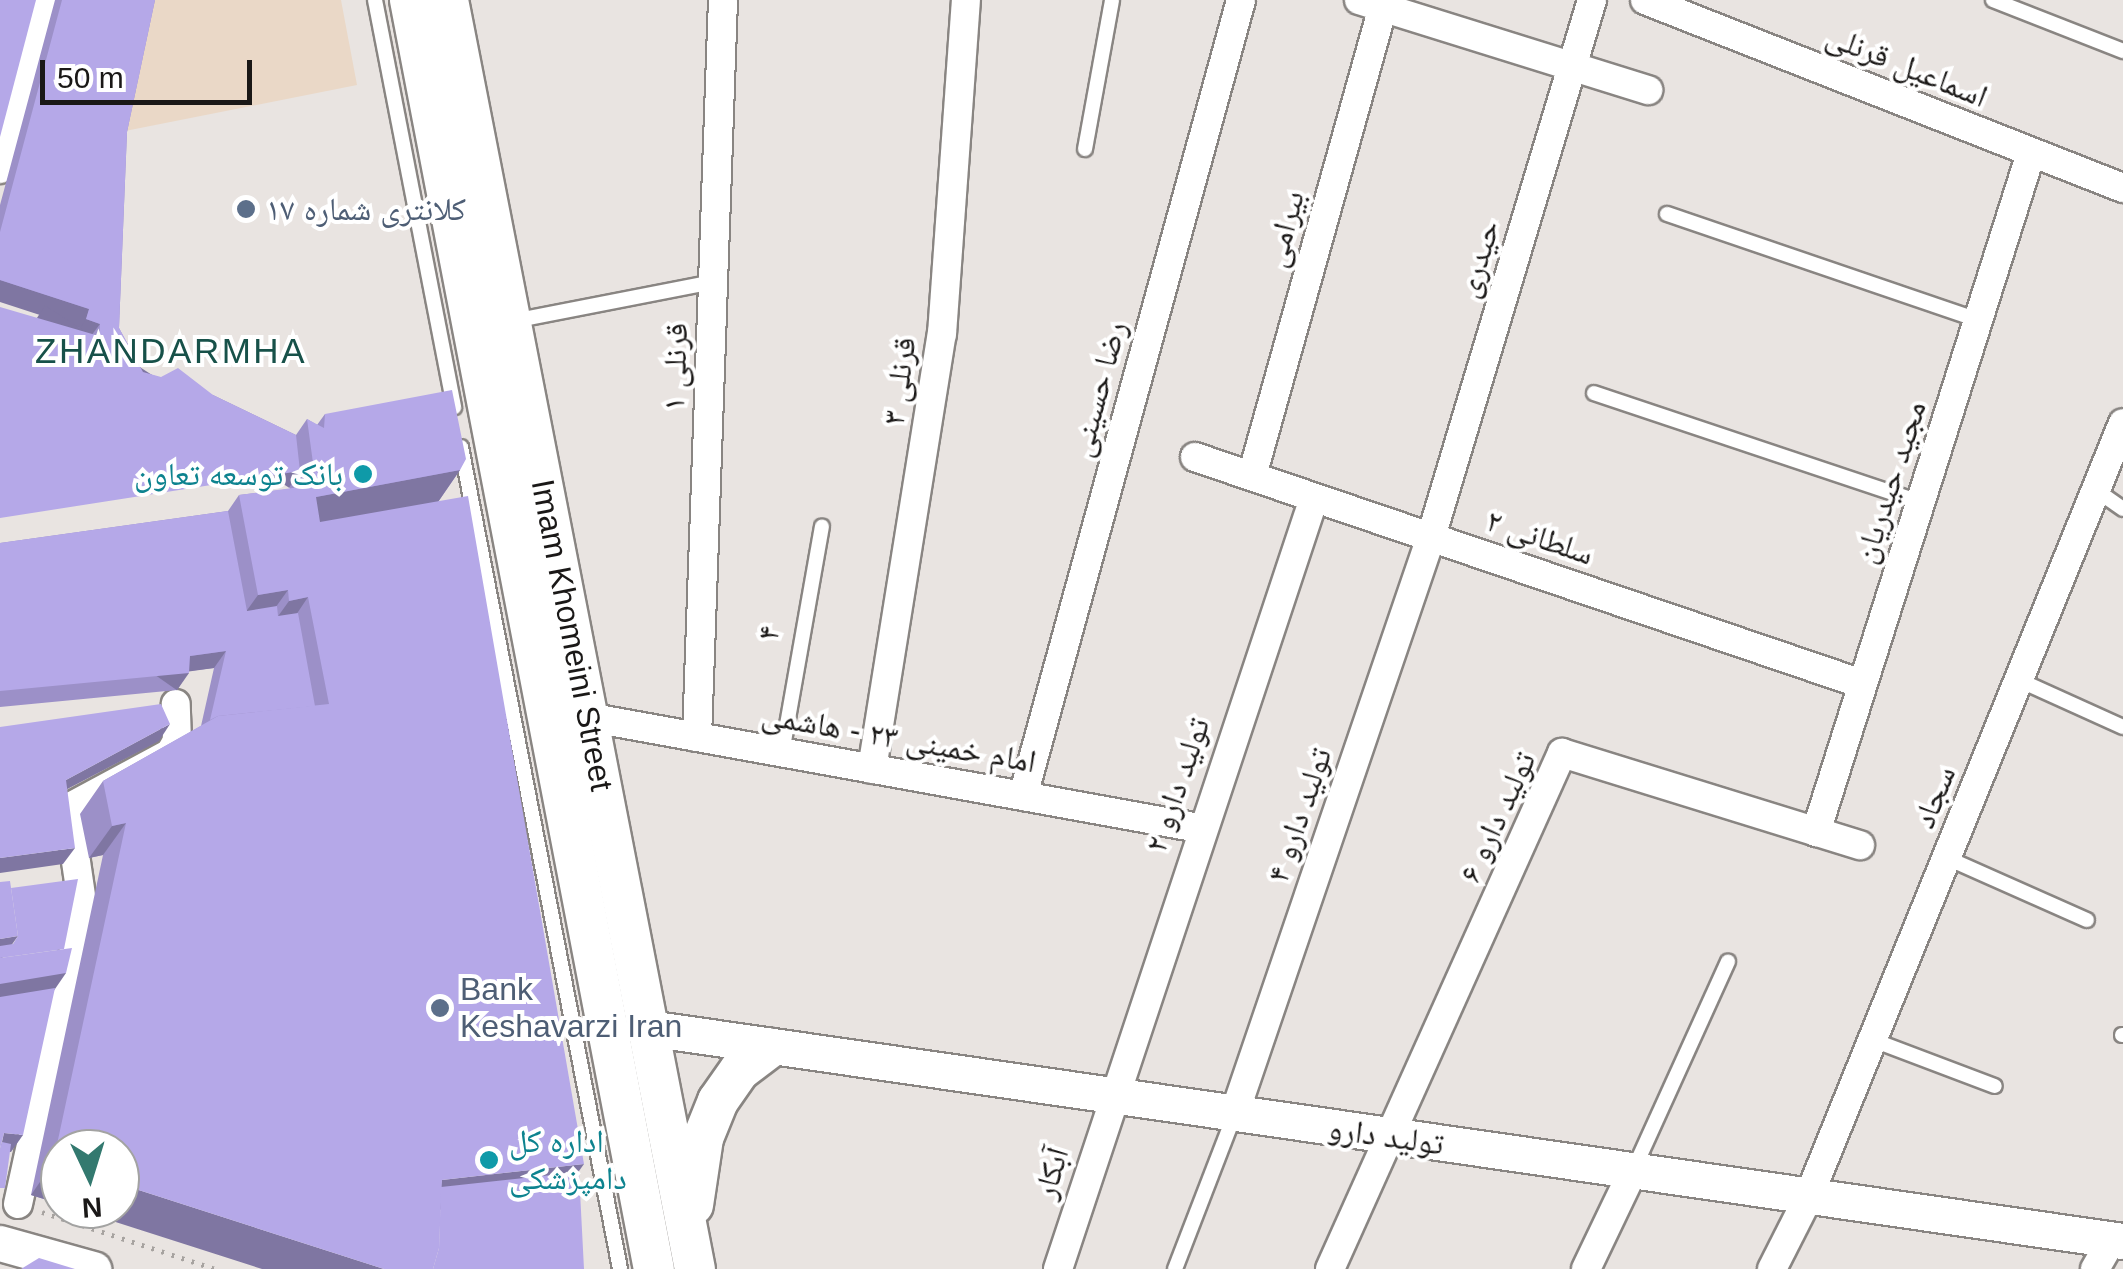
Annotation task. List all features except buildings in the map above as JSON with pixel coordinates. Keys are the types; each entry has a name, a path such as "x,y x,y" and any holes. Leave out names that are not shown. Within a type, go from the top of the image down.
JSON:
{"main road":[{"name":"Imam Khomeini Street","path":"410,0 654,1269"},
{"name":"Imam Khomeini Street","path":"448,0 692,1252"},
{"path":"692,1252 702,1138 718,1101 740,1070 770,1048"}],"street":[{"path":"0,169 44,0"},
{"name":"قرنلی ۱","path":"697,738 723,0"},
{"name":"قرنلی ۳","path":"872,768 942,334 966,0"},
{"name":"رضا حسینی","path":"1023,796 1240,0"},
{"name":"حیدری","path":"1430,537 1592,0"},
{"name":"اسماعیل قرنلی","path":"1644,0 2123,188"},
{"path":"1375,2 1571,70 1648,90"},
{"name":"بیرامی","path":"1252,476 1375,2"},
{"name":"مجید حیدریان","path":"1816,832 2031,152"},
{"path":"418,414 454,407"},
{"name":"سجاد","path":"1772,1269 1810,1196 2123,423"},
{"name":"۲ سلطانی","path":"1195,457 1862,684"},
{"name":"تولید دارو ۲","path":"1110,1097 1314,498"},
{"name":"تولید دارو ۴","path":"1234,1115 1430,537"},
{"path":"18,1204 84,909 72,882 68,808 170,753 177,741 166,706"},
{"name":"امام خمینی ۲۳ - هاشمی","path":"587,717 1199,828"},
{"name":"تولید دارو ۶","path":"1392,1137 1562,754 1860,845"},
{"name":"تولید دارو","path":"648,1028 1810,1196 2110,1250"},
{"name":"آبکار","path":"1058,1269 1110,1097"},
{"path":"1330,1269 1392,1137"},
{"path":"1586,1269 1633,1172"},
{"path":"0,1243 93,1269"}],"lane":[{"path":"375,0 454,407 461,504 620,1269"},
{"path":"1085,149 1112,0"},
{"path":"1993,0 2123,50"},
{"path":"1667,214 1978,320"},
{"path":"512,321 713,282"},
{"path":"1594,394 1920,502"},
{"path":"2096,490 2123,509"},
{"name":"۴","path":"782,753 822,526"},
{"path":"2019,680 2123,727"},
{"path":"1946,858 2087,920"},
{"path":"1633,1172 1728,962"},
{"path":"1872,1040 1995,1086"},
{"path":"1175,1269 1234,1115"}],"path":[{"path":"18,1204 215,1269"}],"shaded area":[{"path":"146,0 341,0 357,85 120,132"}],"place":[{"name":"کلانتری شماره ۱۷","path":"246,209"},
{"name":"بانک توسعه تعاون","path":"363,474"},
{"name":"Bank Keshavarzi Iran","path":"440,1008"},
{"name":"اداره کل دامپزشکی","path":"489,1160"}],"district":[{"name":"ZHANDARMHA","path":"171,351"}]}
